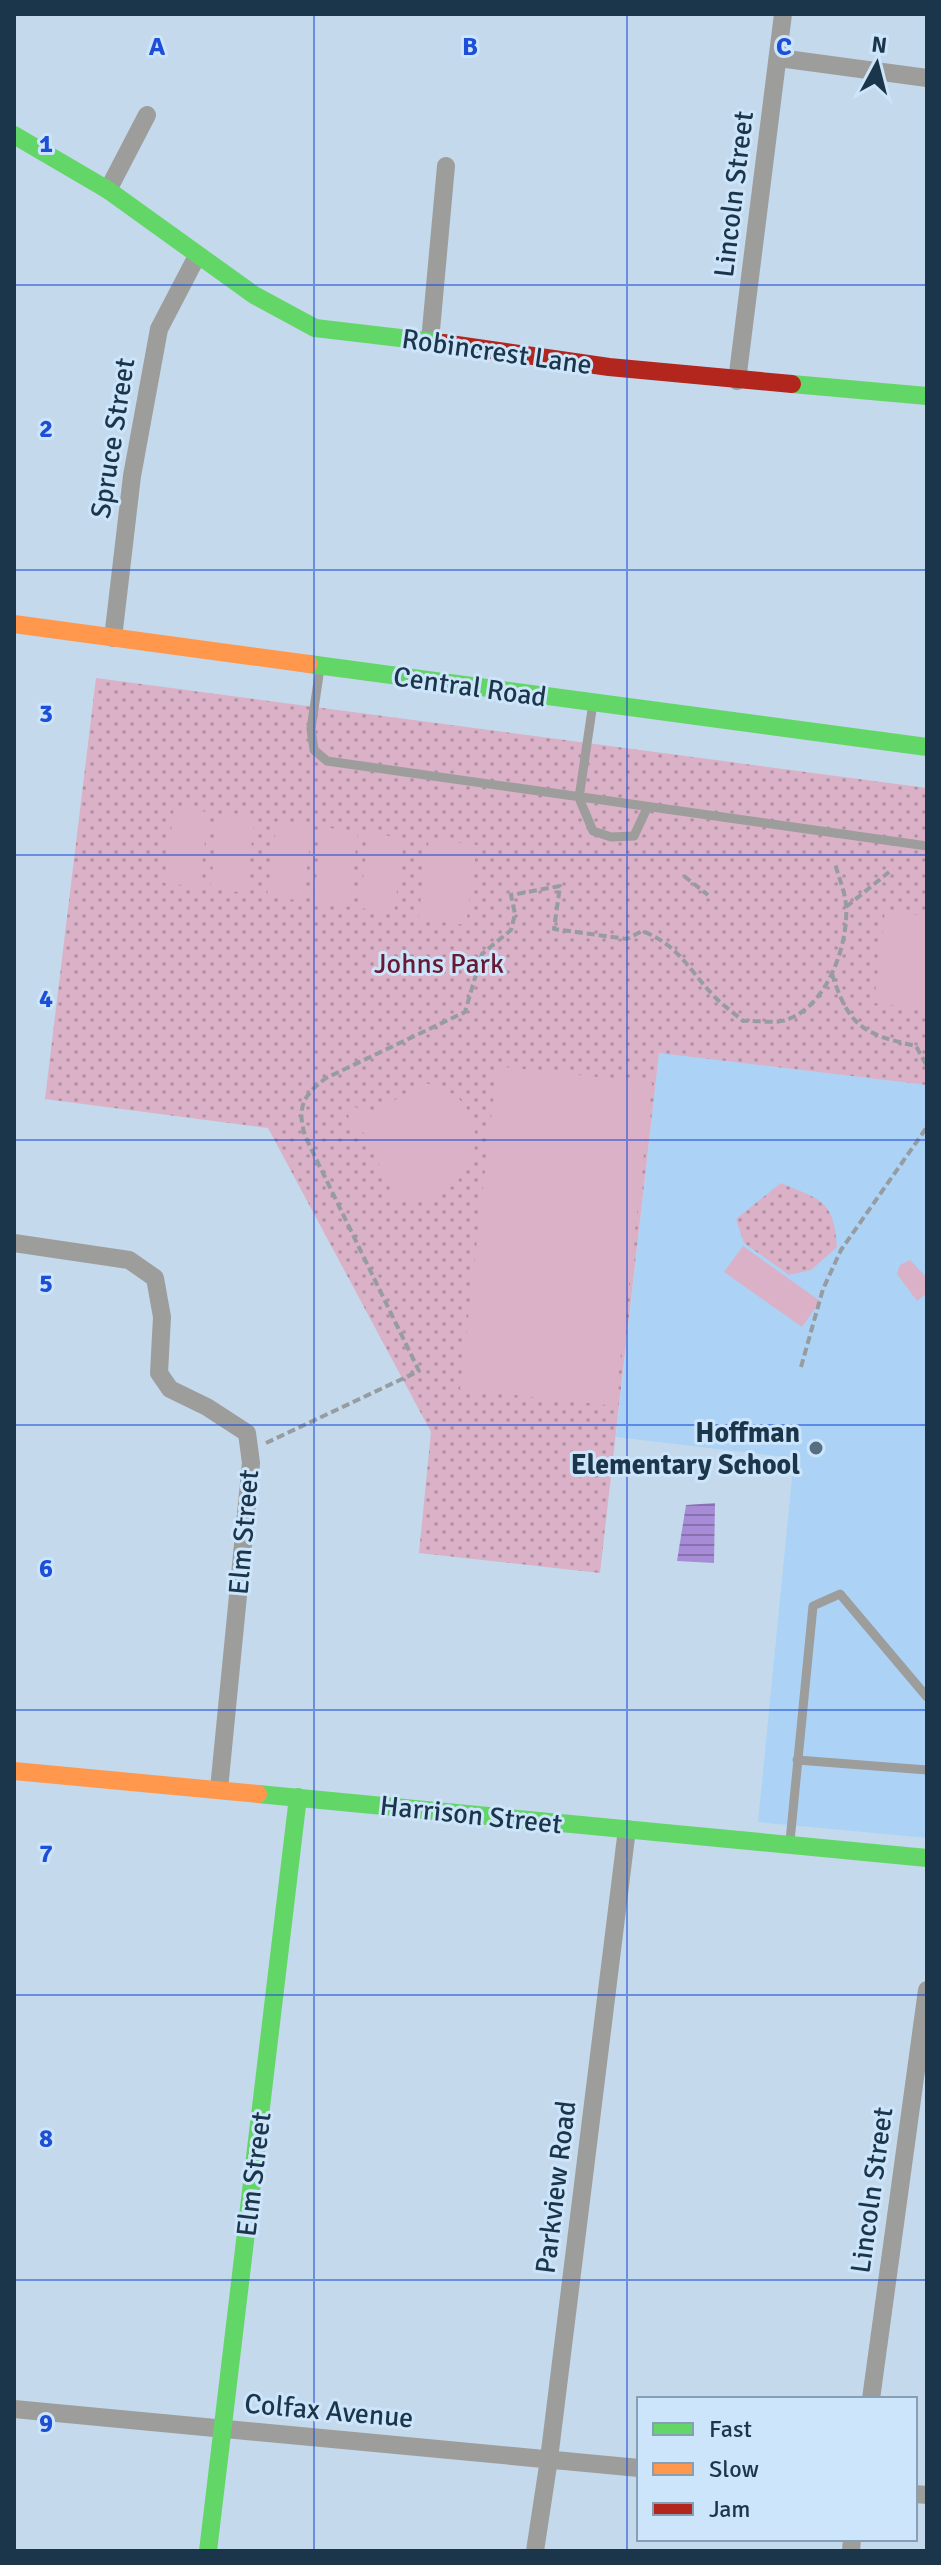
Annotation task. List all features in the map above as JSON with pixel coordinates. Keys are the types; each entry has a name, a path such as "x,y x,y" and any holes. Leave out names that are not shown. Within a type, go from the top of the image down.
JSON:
{"street":[{"name":"Lincoln Street","path":"737,381 783,14"},
{"path":"779,58 927,78"},
{"path":"108,190 147,115"},
{"name":"Robincrest Lane","path":"14,135 108,190 254,295 315,328 609,367 927,396"},
{"path":"430,341 446,166"},
{"name":"Spruce Street","path":"113,638 132,476 159,329 197,256"},
{"name":"Central Road","path":"14,624 927,747"},
{"name":"Elm Street","path":"14,1243 129,1260 155,1278 162,1317 159,1373 170,1389 207,1407 247,1433 251,1463 219,1789"},
{"name":"Harrison Street","path":"14,1771 927,1858"},
{"name":"Elm Street","path":"208,2551 298,1797"},
{"name":"Parkview Road","path":"535,2551 627,1829"},
{"name":"Lincoln Street","path":"871,2397 927,1990"},
{"name":"Colfax Avenue","path":"14,2409 637,2468"}],"lane":[{"path":"320,665 311,729 314,750 327,761 927,846"},
{"path":"593,702 579,798 593,831 611,837 634,836 647,808"},
{"path":"790,1845 813,1606 840,1594 927,1697"},
{"path":"797,1760 927,1770"}],"path":[{"path":"249,1450 419,1371 305,1136 299,1114 306,1093 326,1078 465,1012 482,954 511,930 515,914 511,895 560,886 554,929 627,939 642,931 654,935 685,959 712,995 743,1021 786,1020 810,1004 832,974 843,940 846,907 835,863"},
{"path":"846,907 889,872"},
{"path":"684,876 708,895"},
{"path":"832,974 841,1003 856,1025 874,1036 916,1046 927,1066"},
{"path":"801,1367 823,1289 841,1250 927,1127"}],"shaded area":[{"name":"Hoffman Elementary School","path":"659,1052 927,1085 927,1838 758,1822 794,1458 616,1437"},
{"path":"715,1503 714,1563 677,1561 686,1505"}],"green space":[{"name":"Johns Park","path":"96,678 927,788 927,1085 659,1053 600,1573 419,1553 431,1432 268,1128 45,1099"},
{"path":"174,808 209,812 199,887 164,883"},
{"path":"220,814 255,818 245,893 210,888"},
{"path":"277,821 312,826 303,901 267,896"},
{"path":"323,827 358,832 348,907 313,902"},
{"path":"369,833 404,838 394,913 359,908"},
{"path":"429,839 477,845 466,925 418,919"},
{"path":"885,911 927,916 927,1009 874,1003"},
{"path":"497,1066 652,1083 615,1406 460,1389"},
{"path":"424,1083 451,1093 468,1109 475,1130 473,1153 464,1173 447,1190 424,1199 395,1199 364,1133 352,1127 348,1114 355,1107 372,1113"},
{"path":"781,1183 823,1204 833,1220 837,1247 811,1270 789,1275 744,1243 736,1219"},
{"path":"743,1246 820,1301 802,1327 724,1272"},
{"path":"910,1260 927,1278 927,1293 917,1301 897,1274 900,1265"}],"traffic: fast":[{"path":"14,135 108,190 254,295 315,328 443,343"},
{"path":"792,384 927,396"},
{"path":"309,664 927,747"},
{"path":"258,1794 927,1858"},
{"path":"208,2551 298,1797"}],"traffic: slow":[{"path":"14,624 309,664"},
{"path":"14,1771 258,1794"}],"traffic: jam":[{"path":"443,343 609,367 792,384"}],"place":[{"name":"Hoffman Elementary School","path":"816,1448"}]}
